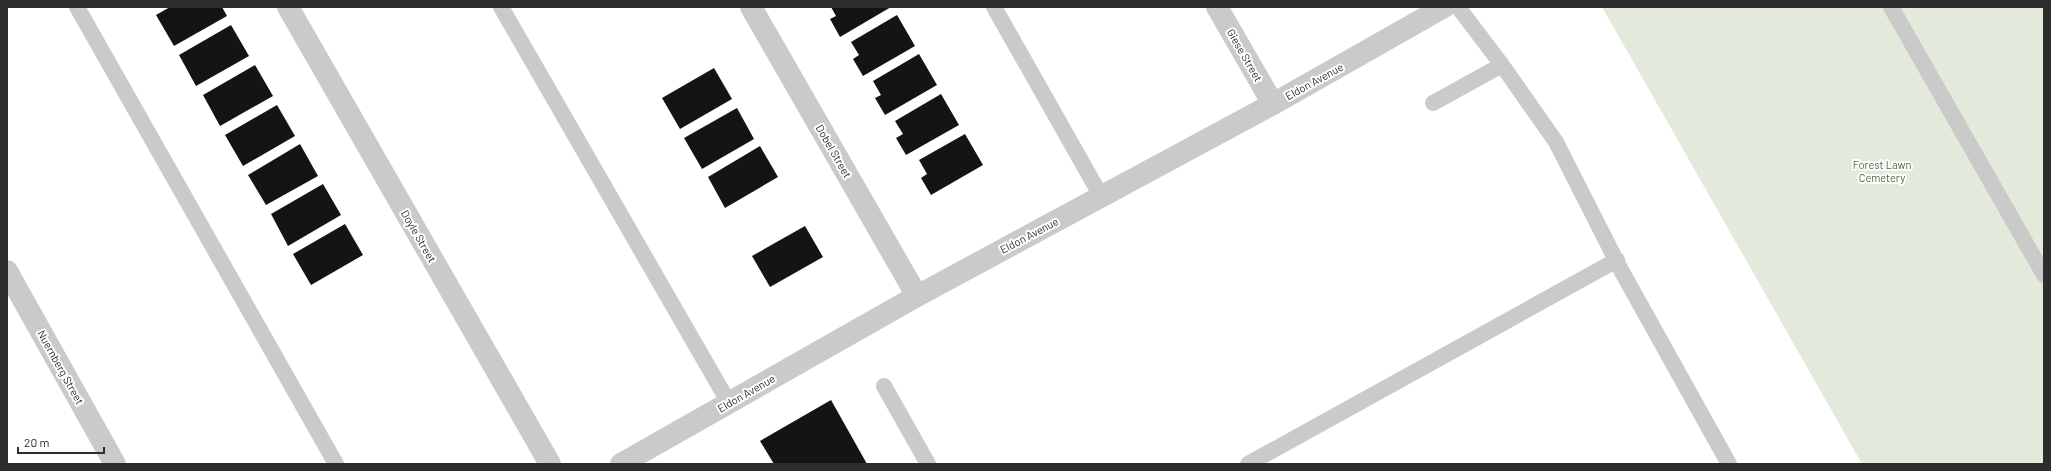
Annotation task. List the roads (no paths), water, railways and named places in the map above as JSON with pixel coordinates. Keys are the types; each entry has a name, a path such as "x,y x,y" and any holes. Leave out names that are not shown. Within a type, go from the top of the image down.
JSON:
{"street":[{"name":"Doyle Street","path":"288,7 550,464"},
{"name":"Dobel Street","path":"751,7 917,296"},
{"name":"Giese Street","path":"1217,7 1273,104"},
{"name":"Eldon Avenue","path":"621,464 917,296 1273,104 1447,8"},
{"name":"Nuernberg Street","path":"7,271 115,464"}],"lane":[{"path":"77,7 336,464"},
{"path":"501,7 729,403"},
{"path":"994,7 1101,196"},
{"path":"1891,7 2044,275"},
{"path":"1447,8 1502,65 1556,142 1617,260 1729,464"},
{"path":"1433,103 1502,65"},
{"path":"1248,464 1617,260"},
{"path":"884,386 928,464"}],"park label":[{"name":"Forest Lawn Cemetery","path":"1882,170"}]}
